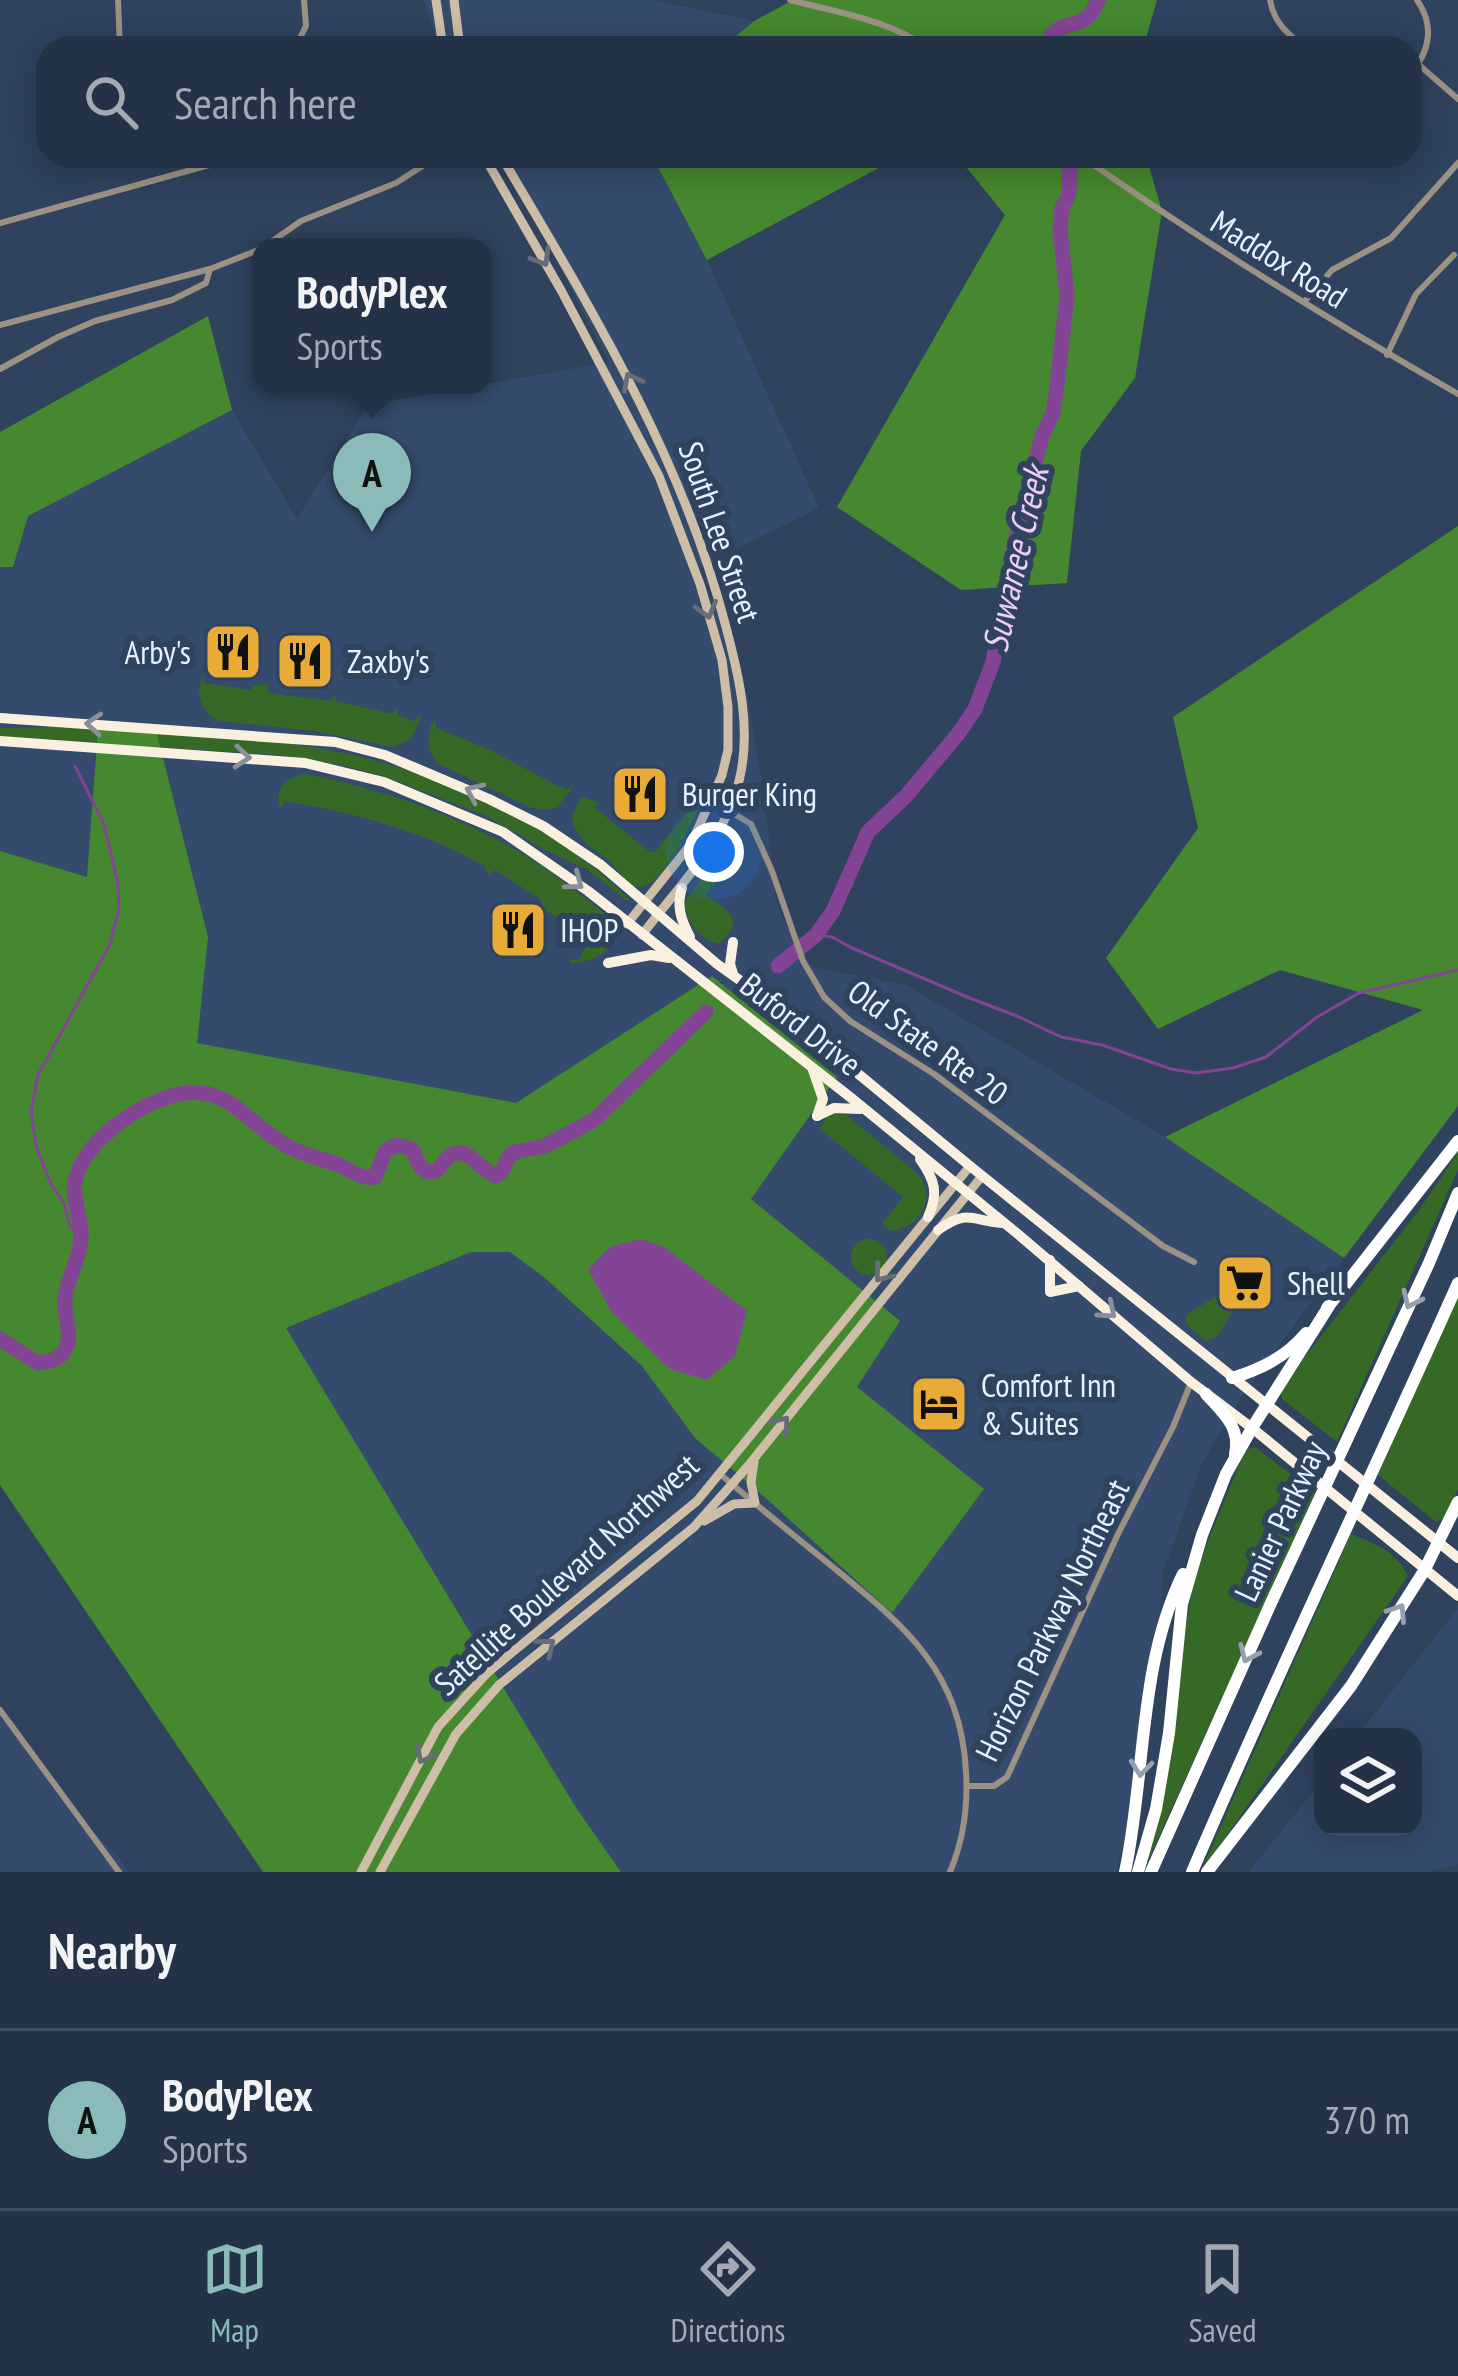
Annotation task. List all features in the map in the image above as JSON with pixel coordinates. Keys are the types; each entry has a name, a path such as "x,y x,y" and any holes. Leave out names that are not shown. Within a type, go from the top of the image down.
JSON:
{"highway":[{"name":"Buford Drive","path":"0,718 309,738 360,748 448,780 543,826 601,865 642,903 1458,1558"},
{"name":"Buford Drive","path":"0,741 305,763 384,782 503,832 812,1066 1191,1382 1458,1596"},
{"path":"682,888 681,920 698,948 724,947 733,941 730,964 734,975"},
{"path":"608,963 651,955 674,959"},
{"path":"812,1066 824,1099 818,1116 844,1106 865,1109"},
{"path":"1232,1378 1263,1368 1296,1344 1458,1142"},
{"path":"911,1147 936,1188 928,1217"},
{"name":"Lanier Parkway","path":"1151,1872 1458,1193"},
{"path":"938,1230 964,1217 1006,1224"},
{"path":"1049,1260 1050,1292 1079,1286"},
{"name":"Lanier Parkway","path":"1192,1872 1272,1686 1458,1283"},
{"path":"1125,1872 1135,1828 1152,1675 1174,1591 1233,1461 1329,1306"},
{"path":"1206,1394 1237,1433 1233,1461"},
{"path":"1207,1872 1351,1686 1424,1571 1458,1502"},
{"path":"1138,1872 1156,1809 1169,1732 1182,1604 1202,1535"}],"main road":[{"path":"436,0 441,36"},
{"path":"454,0 458,36"},
{"name":"South Lee Street","path":"491,168 659,476 700,584 722,660 728,707 728,750 722,776 691,844 627,924"},
{"name":"South Lee Street","path":"508,168 632,383 676,477 702,541 737,670 744,717 738,786 707,854 642,935"},
{"name":"Satellite Boulevard Northwest","path":"361,1872 438,1727 487,1673 697,1501 970,1166"},
{"name":"Satellite Boulevard Northwest","path":"380,1872 457,1734 499,1685 694,1527 982,1176"},
{"path":"694,1527 734,1504 755,1503 751,1483 755,1458"}],"street":[{"path":"118,0 120,36"},
{"path":"301,36 306,26 304,0"},
{"path":"790,0 856,16 909,36"},
{"path":"1270,0 1273,15 1291,36"},
{"path":"1418,0 1430,26 1422,56"},
{"path":"1422,68 1458,99"},
{"path":"1304,302 1332,270 1391,238 1458,163"},
{"path":"0,223 198,168"},
{"path":"276,238 301,221 419,168"},
{"name":"Maddox Road","path":"1098,168 1183,228 1458,394"},
{"path":"0,325 252,255"},
{"path":"1387,355 1416,294 1454,256"},
{"path":"0,369 95,321 172,300 206,283 210,269"},
{"name":"Old State Rte 20","path":"712,801 752,824 803,962 824,997 850,1021 934,1074 1162,1246 1194,1262"},
{"name":"Horizon Parkway Northeast","path":"967,1786 994,1786 1007,1777 1191,1382"},
{"name":"Horizon Parkway Northeast","path":"719,1473 893,1617 923,1649 940,1678 956,1713 967,1786 960,1842 950,1872"},
{"path":"0,1710 119,1872"}],"shaded area":[{"path":"424,0 653,0 754,21 735,36 435,36"},
{"path":"508,168 658,168 707,260 819,508 697,568 741,664 763,785 777,905 807,966 906,985 1165,1137 1344,1258 1241,1397 1202,1463 1163,1572 1141,1787 1116,1872 621,1872 575,1806 285,1328 471,1252 510,1251 642,1366 695,1438 768,1500 857,1387 899,1322 750,1199 769,1023 712,976 516,1104 196,1043 208,937 87,878 0,851 0,567 13,567 27,516 232,410 297,519 368,405 430,394 492,394 492,383 609,362"},
{"path":"641,1239 664,1247 747,1311 735,1356 707,1380 668,1368 611,1311 588,1269 610,1247"},
{"path":"1458,1608 1458,1864 1428,1872 1249,1872 1314,1790 1314,1836 1422,1836 1422,1728 1363,1728"},
{"path":"0,1716 41,1763 74,1812 129,1872 0,1872"}],"green space":[{"path":"793,0 1157,0 1146,36 736,36"},
{"path":"658,168 879,168 707,260"},
{"path":"967,168 1149,168 1162,211 1135,378 1081,451 1067,583 961,590 837,507 1005,215"},
{"path":"208,316 232,410 28,516 13,567 0,567 0,432"},
{"path":"1458,526 1458,1106 1344,1258 1165,1137 1423,1010 1280,970 1158,1029 1106,958 1198,828 1173,717"},
{"path":"204,676 204,683 250,690 267,684 269,693 331,701 335,694 336,701 392,714 397,708 397,715 415,721 421,718 411,739 393,747 314,731 220,721 201,702"},
{"path":"436,720 436,728 566,790 572,785 571,790 557,807 531,808 439,764 429,744"},
{"path":"56,727 280,742 397,767 524,821 563,844 630,900 588,870 486,816 386,777 341,765 279,755 0,737 0,728"},
{"path":"98,729 157,734 208,937 197,1043 516,1103 712,976 837,1077 751,1199 900,1321 857,1387 984,1489 892,1613 695,1438 642,1366 510,1252 471,1252 286,1328 575,1806 621,1872 263,1872 0,1485 0,851 87,877"},
{"path":"305,774 415,804 518,851 610,917 609,945 590,960 570,963 570,959 579,960 590,937 540,907 542,900 495,870 488,876 486,867 462,854 388,825 285,801 281,808 283,785"},
{"path":"581,797 598,802 595,808 651,853 688,812 689,797 699,807 664,870 645,886 635,886 576,830 572,816"},
{"path":"713,863 727,868 706,894 733,922 719,944 695,929 684,902"},
{"path":"842,1111 919,1175 926,1203 910,1224 891,1231 882,1224 903,1197 820,1129 829,1113"},
{"path":"1458,1152 1458,1170 1337,1442 1282,1399 1282,1390"},
{"path":"869,1239 882,1244 887,1257 882,1270 869,1275 856,1270 851,1257 856,1244"},
{"path":"1223,1292 1236,1305 1217,1337 1206,1341 1187,1325 1186,1315"},
{"path":"1458,1294 1458,1489 1445,1517 1436,1522 1378,1475"},
{"path":"1255,1447 1315,1493 1143,1872 1192,1590 1243,1456"},
{"path":"1351,1534 1391,1555 1408,1576 1206,1865 1204,1864"}],"waterway":[{"name":"Suwanee Creek","path":"1051,36 1083,21 1098,0"},
{"name":"Suwanee Creek","path":"778,966 816,935 833,911 868,832 906,796 958,734 975,709 993,662 1015,542 1056,394 1067,296 1060,229 1070,168"},
{"path":"75,766 104,824 119,909 110,944 38,1075 31,1112 37,1149 51,1184 64,1203 70,1226 82,1239"},
{"path":"816,935 832,937 1061,1037 1196,1073 1266,1057 1317,1017 1359,993 1458,970"},
{"name":"Suwanee Creek","path":"0,1339 38,1363 63,1353 68,1334 65,1299 80,1244 74,1187 80,1167 111,1129 154,1102 188,1093 220,1098 289,1147 366,1177 375,1177 386,1150 397,1145 412,1149 426,1171 436,1171 449,1157 463,1153 496,1176 515,1152 545,1146 594,1120 706,1012"}],"place":[{"name":"BodyPlex","path":"372,532"},
{"name":"Arby's","path":"233,652"},
{"name":"Zaxby's","path":"305,661"},
{"name":"Burger King","path":"640,794"},
{"name":"IHOP","path":"518,930"},
{"name":"Shell","path":"1245,1283"},
{"name":"Comfort Inn & Suites","path":"939,1404"}]}
